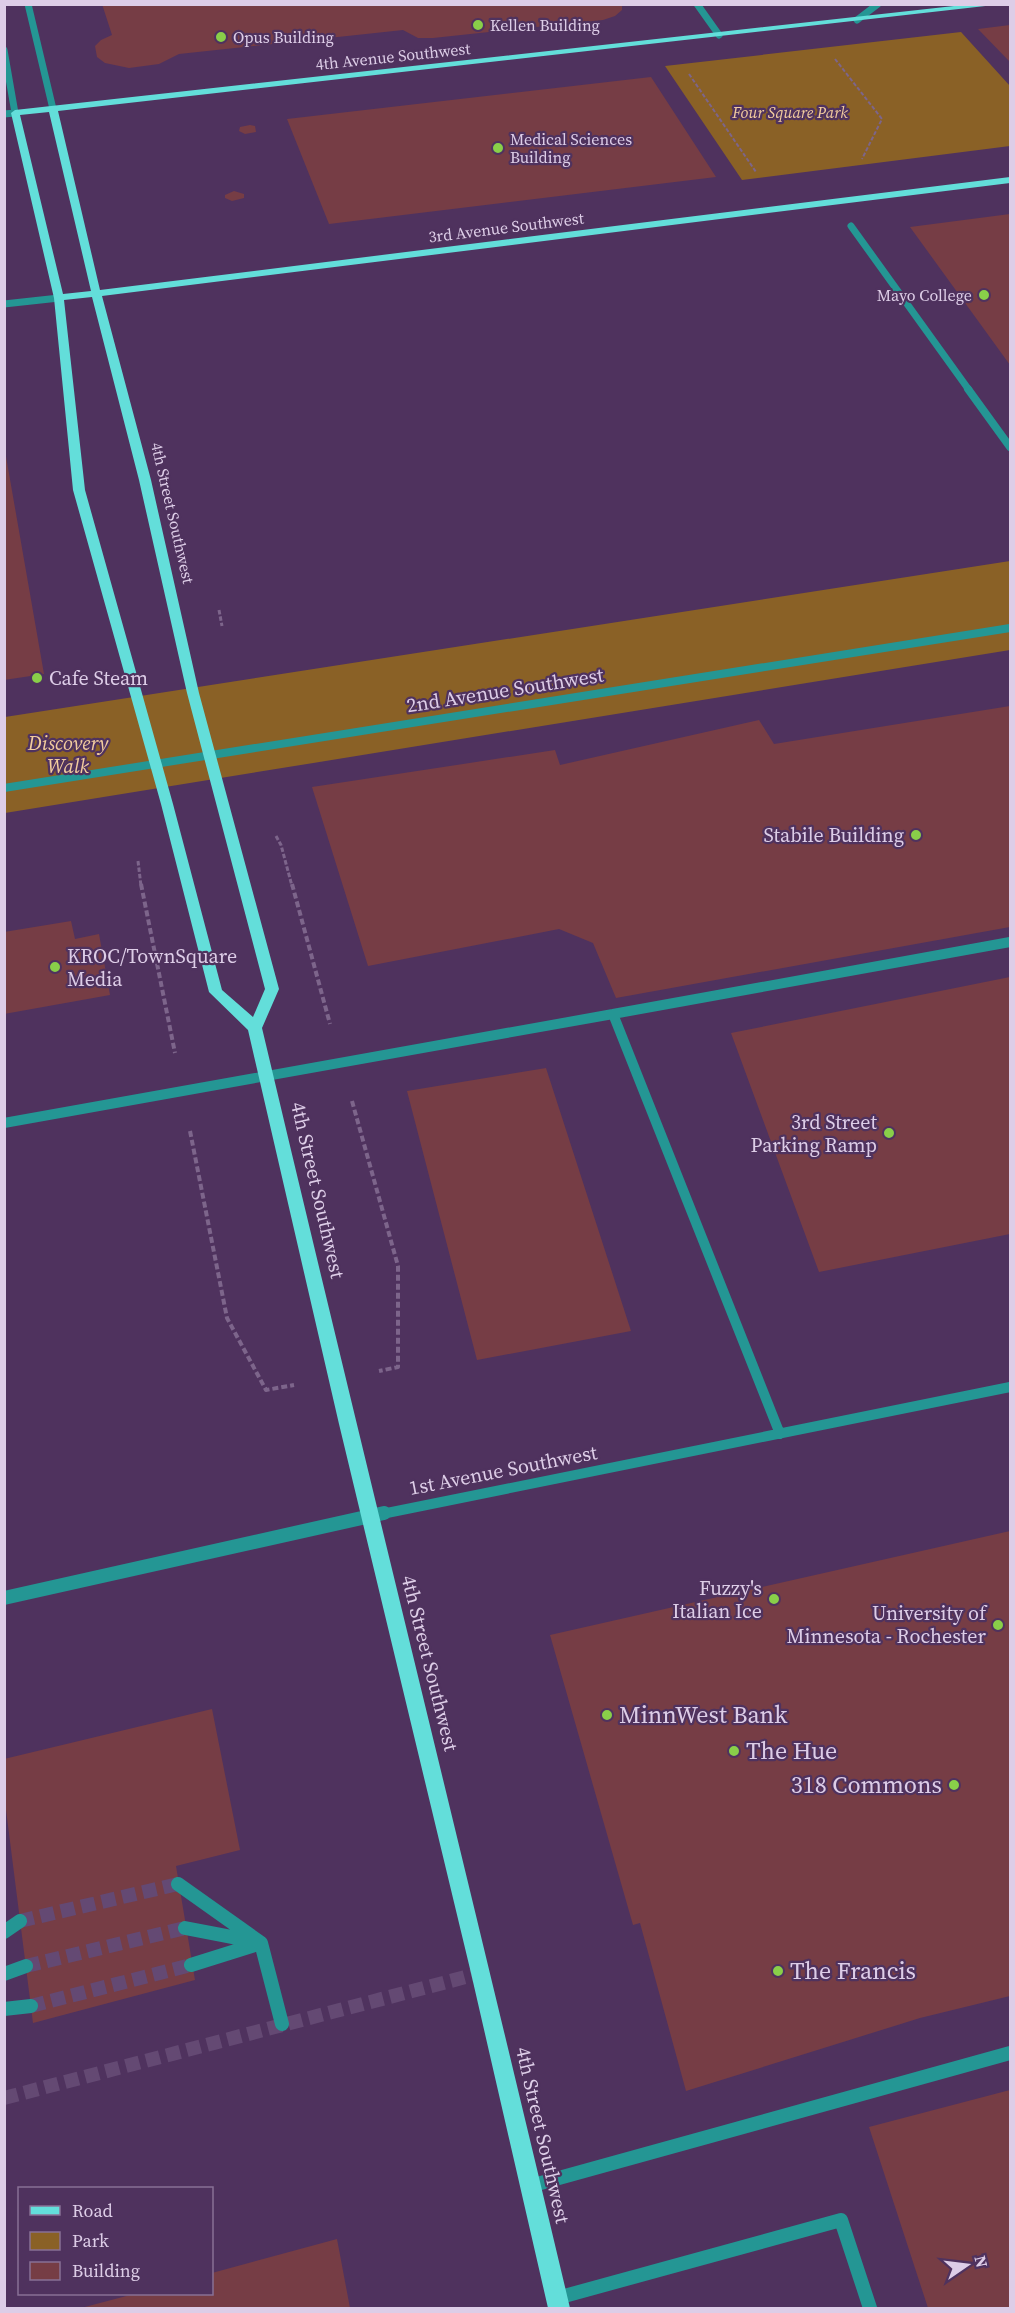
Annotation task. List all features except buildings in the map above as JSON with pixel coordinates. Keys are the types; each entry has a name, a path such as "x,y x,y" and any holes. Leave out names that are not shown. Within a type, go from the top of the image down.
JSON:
{"main road":[{"name":"4th Avenue Southwest","path":"10,114 999,4"},
{"name":"4th Street Southwest","path":"53,109 96,293 145,480 193,693 272,989 255,1028 346,1424 558,2303"},
{"path":"10,114 59,298 79,490 167,804 216,992 255,1028"},
{"name":"3rd Avenue Southwest","path":"59,298 1011,180"}],"street":[{"name":"4th Street Southwest","path":"28,4 53,109"},
{"path":"697,4 719,35"},
{"path":"857,20 878,4"},
{"path":"4,50 10,114"},
{"path":"851,226 1011,447"},
{"name":"3rd Avenue Southwest","path":"4,304 59,298"},
{"name":"2nd Avenue Southwest","path":"4,788 1011,628"},
{"path":"4,1123 1011,942"},
{"path":"613,1014 780,1434"},
{"name":"1st Avenue Southwest","path":"4,1598 370,1516 1011,1387"},
{"path":"178,1884 261,1943 282,2024"},
{"path":"4,1932 20,1921"},
{"path":"185,1928 261,1943"},
{"path":"191,1965 261,1943"},
{"path":"4,1974 26,1966"},
{"path":"4,2009 31,2006"},
{"path":"530,2187 1011,2053"},
{"path":"558,2303 842,2220 870,2308"}],"path":[{"path":"831,54 882,119 862,160"},
{"path":"684,66 756,172"}],"green space":[{"name":"Four Square Park","path":"961,32 1010,86 1010,146 742,180 665,66"},
{"name":"Discovery Walk","path":"1010,561 1010,650 5,813 5,717"}],"tunnel":[{"path":"20,1921 178,1884"},
{"path":"26,1966 185,1928"},
{"path":"31,2006 191,1965"},
{"path":"4,2098 481,1973"}],"place":[{"name":"Kellen Building","path":"478,25"},
{"name":"Opus Building","path":"221,37"},
{"name":"Medical Sciences Building","path":"498,148"},
{"name":"Mayo College","path":"984,295"},
{"name":"Cafe Steam","path":"37,678"},
{"name":"Stabile Building","path":"916,835"},
{"name":"KROC/TownSquare Media","path":"55,967"},
{"name":"3rd Street Parking Ramp","path":"889,1133"},
{"name":"Fuzzy's Italian Ice","path":"774,1599"},
{"name":"University of Minnesota - Rochester","path":"998,1625"},
{"name":"MinnWest Bank","path":"607,1715"},
{"name":"The Hue","path":"734,1751"},
{"name":"318 Commons","path":"954,1785"},
{"name":"The Francis","path":"778,1971"}]}
